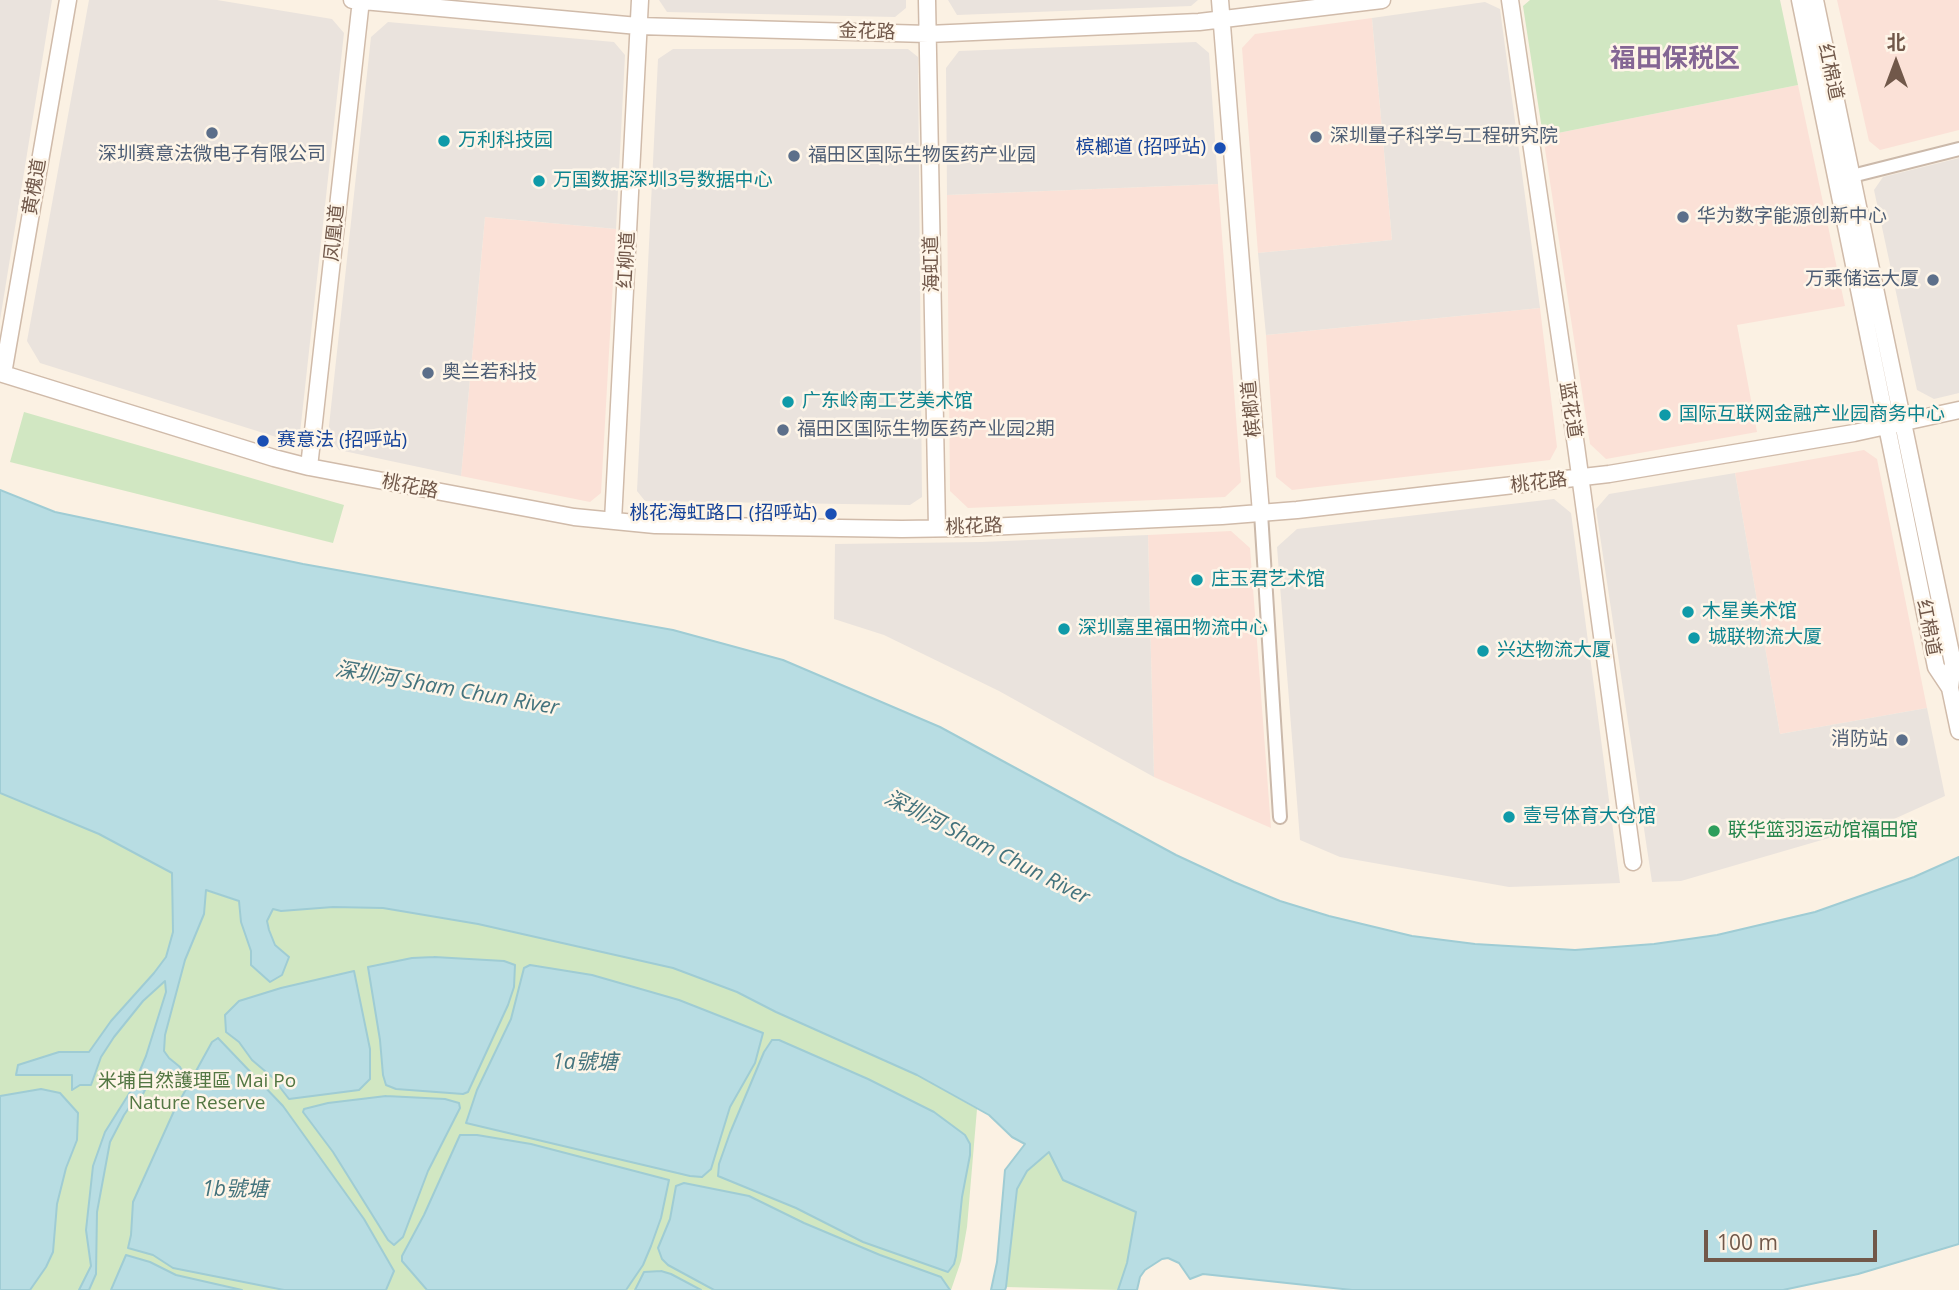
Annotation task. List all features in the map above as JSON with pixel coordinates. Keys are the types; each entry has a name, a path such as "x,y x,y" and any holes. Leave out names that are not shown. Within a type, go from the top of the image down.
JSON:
{"street":[{"name":"黄槐道","path":"1,374 68,0"},
{"name":"金花路","path":"358,0 638,26 928,34 1222,20 1382,0"},
{"name":"凤凰道","path":"309,467 358,0"},
{"name":"红柳道","path":"613,521 640,0"},
{"name":"海虹道","path":"928,0 937,528"},
{"name":"槟榔道","path":"1220,0 1261,513 1280,817"},
{"name":"蓝花道","path":"1510,0 1633,862"},
{"name":"红棉道","path":"1800,0 1844,178 1896,425 1953,663 1950,688 1959,731"},
{"name":"红棉道","path":"1815,0 1844,178"},
{"path":"1844,178 1959,149"},
{"name":"桃花路","path":"1,374 309,467 574,517 655,525 937,528 1261,513 1580,478 1896,425 1959,410"}],"shaded area":[{"path":"0,0 52,0 0,320"},
{"path":"89,0 217,0 332,19 344,33 300,433 289,441 40,363 27,341"},
{"path":"659,0 906,0 906,8 895,17 667,12"},
{"path":"948,0 1198,0 1191,6 957,15"},
{"path":"1837,0 1959,0 1959,130 1880,150 1869,141"},
{"path":"1485,2 1500,9 1540,308 1266,335 1258,253 1392,240 1372,18"},
{"name":"深圳量子科学与工程研究院","path":"1372,18 1392,240 1258,253 1242,48 1255,34"},
{"path":"388,22 614,42 625,55 616,229 485,217 461,476 339,450 328,435 371,37"},
{"path":"1196,42 1209,53 1218,184 947,195 946,68 959,51"},
{"name":"福田区国际生物医药产业园","path":"673,49 908,49 918,57 922,497 910,505 645,501 637,491 658,59"},
{"path":"1798,85 1845,306 1737,325 1757,432 1606,459 1590,444 1543,136"},
{"name":"万乘储运大厦","path":"1959,158 1959,393 1934,399 1917,390 1874,190 1883,177"},
{"path":"1218,184 1241,482 1225,497 968,508 950,491 947,195"},
{"path":"485,217 616,229 601,493 590,502 461,476"},
{"path":"1540,308 1557,447 1550,460 1292,490 1276,477 1266,335"},
{"path":"1864,450 1877,459 1927,708 1780,734 1735,473"},
{"path":"1735,473 1780,734 1927,708 1945,796 1894,819 1681,881 1652,882 1596,509 1609,494"},
{"path":"1554,499 1571,513 1620,883 1509,887 1340,857 1300,840 1277,547 1297,529"},
{"path":"1231,531 1250,548 1271,828 1154,777 1148,535"},
{"path":"1148,535 1154,777 999,691 884,635 834,619 835,544 982,542"}],"green space":[{"path":"1530,0 1780,0 1798,85 1543,136 1523,6"},
{"path":"24,412 344,505 333,543 10,462"},
{"name":"米埔自然護理區 Mai Po Nature Reserve","path":"0,662 366,908 383,908 478,924 673,968 737,992 917,1075 977,1109 967,1227 961,1261 951,1290 0,1290"},
{"path":"1050,1152 1063,1180 1136,1212 1127,1263 1118,1290 1006,1287 1017,1189 1027,1171"}],"water":[{"name":"深圳河 Sham Chun River","path":"0,490 55,512 303,564 673,630 783,660 940,727 1176,855 1234,882 1280,901 1329,916 1412,936 1475,944 1575,950 1654,944 1717,935 1815,912 1914,877 1959,857 1959,1244 1858,1274 1783,1290 1352,1290 1203,1274 1190,1279 1179,1263 1168,1258 1145,1270 1137,1290 1118,1290 1127,1263 1136,1212 1063,1180 1049,1152 1027,1171 1017,1189 1006,1287 1005,1290 991,1290 997,1262 1005,1170 1025,1144 1012,1137 989,1115 917,1075 737,992 673,968 478,924 383,908 273,909 267,921 269,930 275,945 289,957 282,975 270,982 251,965 251,951 241,922 239,901 206,890 204,914 185,960 165,1035 164,1051 180,1067 185,1077 181,1081 165,1080 152,1075 143,1094 135,1099 124,1115 110,1142 97,1212 96,1274 89,1290 79,1290 91,1266 86,1230 93,1166 105,1132 132,1089 146,1056 166,992 165,981 143,1001 114,1037 101,1057 91,1085 80,1085 72,1090 72,1075 16,1075 18,1065 59,1052 89,1052 111,1021 154,973 166,957 173,932 172,873 99,834 0,793"},
{"path":"412,958 504,961 515,965 514,987 508,1005 468,1092 463,1094 396,1089 386,1085 383,1075 368,967"},
{"name":"1a號塘","path":"530,965 592,975 679,1000 763,1033 755,1063 730,1107 711,1169 702,1177 466,1123 477,1090 511,1019 524,968"},
{"path":"354,971 370,1049 370,1079 359,1090 289,1099 272,1077 226,1032 225,1015 239,1001"},
{"name":"1b號塘","path":"218,1038 283,1106 364,1219 394,1271 386,1290 284,1290 173,1268 153,1255 128,1248 133,1202 174,1111 212,1042"},
{"path":"772,1040 779,1040 868,1079 934,1112 965,1135 970,1144 970,1155 962,1197 956,1256 948,1272 863,1242 796,1208 718,1176 719,1164 730,1133 764,1052"},
{"path":"41,1089 60,1093 78,1113 77,1140 66,1168 57,1204 53,1252 46,1267 30,1290 0,1290 0,1096"},
{"path":"386,1096 445,1099 459,1103 460,1108 428,1171 403,1237 394,1245 388,1240 333,1152 303,1112 304,1109 328,1103"},
{"path":"460,1135 477,1135 531,1144 669,1180 661,1218 651,1246 643,1265 626,1290 427,1290 402,1261 402,1256 424,1215"},
{"path":"684,1183 749,1196 804,1223 941,1277 950,1290 714,1290 668,1265 662,1259 658,1248 670,1219 676,1186"},
{"path":"126,1255 150,1262 176,1275 242,1290 111,1290"},
{"path":"661,1271 701,1290 635,1290 644,1272"}],"place":[{"name":"深圳赛意法微电子有限公司","path":"212,133"},
{"name":"深圳量子科学与工程研究院","path":"1316,137"},
{"name":"万利科技园","path":"444,141"},
{"name":"槟榔道 (招呼站)","path":"1220,148"},
{"name":"福田区国际生物医药产业园","path":"794,156"},
{"name":"万国数据深圳3号数据中心","path":"539,181"},
{"name":"华为数字能源创新中心","path":"1683,217"},
{"name":"万乘储运大厦","path":"1933,280"},
{"name":"奥兰若科技","path":"428,373"},
{"name":"广东岭南工艺美术馆","path":"788,402"},
{"name":"国际互联网金融产业园商务中心","path":"1665,415"},
{"name":"福田区国际生物医药产业园2期","path":"783,430"},
{"name":"赛意法 (招呼站)","path":"263,441"},
{"name":"桃花海虹路口 (招呼站)","path":"831,514"},
{"name":"庄玉君艺术馆","path":"1197,580"},
{"name":"木星美术馆","path":"1688,612"},
{"name":"深圳嘉里福田物流中心","path":"1064,629"},
{"name":"城联物流大厦","path":"1694,638"},
{"name":"兴达物流大厦","path":"1483,651"},
{"name":"消防站","path":"1902,740"},
{"name":"壹号体育大仓馆","path":"1509,817"},
{"name":"联华篮羽运动馆福田馆","path":"1714,831"}],"district":[{"name":"福田保税区","path":"1675,60"}]}
